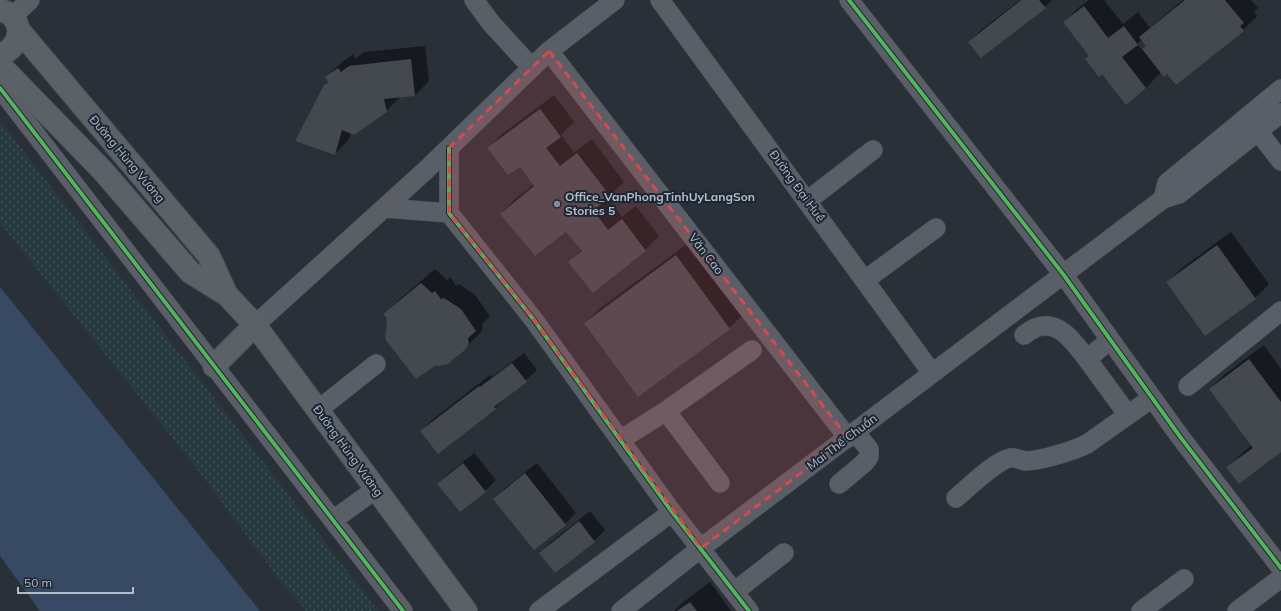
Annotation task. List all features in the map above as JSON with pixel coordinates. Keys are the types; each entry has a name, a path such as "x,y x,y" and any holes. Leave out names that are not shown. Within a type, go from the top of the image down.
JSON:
{"main road":[{"path":"0,54 7,52 14,46 18,38 7,15"},
{"name":"Đường Hùng Vương","path":"7,15 209,256 227,295"},
{"name":"Đường Hùng Vương","path":"0,65 103,171 190,272 227,295 255,325 466,611"},
{"path":"214,366 255,325"}],"street":[{"path":"7,15 30,0"},
{"path":"474,0 491,23 532,68"},
{"path":"255,325 385,208 549,51 615,0"},
{"name":"Đường Đại Huề","path":"660,0 932,373"},
{"path":"850,0 1063,274 1152,398 1281,567"},
{"name":"Văn Cao","path":"549,51 851,435 869,449 869,457 864,463 839,484"},
{"path":"0,88 403,611"},
{"path":"1252,124 1281,89"},
{"path":"1252,124 1281,113"},
{"path":"1252,124 1281,161"},
{"name":"Mai Thế Chuẩn","path":"621,611 701,548 1163,199 1179,194 1252,124"},
{"path":"449,148 449,213 534,320 672,512 749,611"},
{"path":"807,201 873,150"},
{"path":"385,208 449,213"},
{"path":"865,280 936,228"},
{"path":"1188,386 1281,311"},
{"path":"1024,335 1036,328 1046,326 1057,328 1066,334 1087,359 1128,415"},
{"path":"1087,359 1110,340"},
{"path":"620,440 666,411 752,350"},
{"path":"318,410 376,364"},
{"path":"956,498 1003,461 1011,458 1026,461 1038,459 1079,448 1087,444 1152,398"},
{"path":"666,411 720,483"},
{"path":"333,520 376,489"},
{"path":"539,611 672,512"},
{"path":"734,592 784,553"},
{"path":"1237,611 1281,578"},
{"path":"1141,611 1184,579"}],"highlighted area":[{"path":"549,51 848,438 701,548 534,320 449,213 449,148"}],"green space":[{"path":"0,121 378,611 306,611 281,582 191,461 0,223"}],"water":[{"path":"0,287 260,611 40,611 0,556"}],"building":[{"path":"1021,0 1039,0 1046,8 981,58 968,42"},
{"path":"1185,0 1225,0 1244,23 1240,26 1244,31 1176,85 1167,74 1164,77 1142,49 1146,46 1139,37"},
{"path":"1084,6 1108,38 1124,26 1138,45 1122,57 1146,88 1126,105 1102,74 1099,77 1085,59 1089,56 1063,22"},
{"path":"411,59 415,96 384,99 387,112 354,135 342,130 335,155 295,141 324,85 328,82 325,77 338,68 341,72 349,66"},
{"name":"Office_VanPhongTinhUyLangSon Stories 5","path":"540,109 561,137 546,148 560,166 577,153 611,197 593,210 608,230 622,219 646,251 593,293 568,262 582,251 566,232 535,256 500,214 534,186 520,167 508,175 487,148"},
{"path":"1217,245 1256,299 1205,336 1166,282"},
{"path":"676,255 730,329 638,397 584,323"},
{"path":"421,283 432,293 435,291 441,299 444,298 461,309 476,331 468,338 469,343 466,349 449,363 446,365 435,366 416,379 385,339 387,322 386,317 383,314"},
{"path":"1249,359 1281,402 1281,452 1239,484 1226,467 1253,448 1209,389"},
{"path":"512,363 527,382 494,407 496,409 438,454 420,431"},
{"path":"463,463 486,492 460,512 437,484"},
{"path":"525,473 566,525 534,550 493,499"},
{"path":"579,521 595,542 555,573 539,553"},
{"path":"690,602 697,611 677,611"}],"cycle path":[{"path":"849,0 1063,274 1181,438 1281,568"},
{"path":"0,88 403,611"},
{"path":"449,148 449,213 534,320 672,512 749,611"}],"place":[{"name":"Office_VanPhongTinhUyLangSon Stories 5","path":"557,204"}]}
